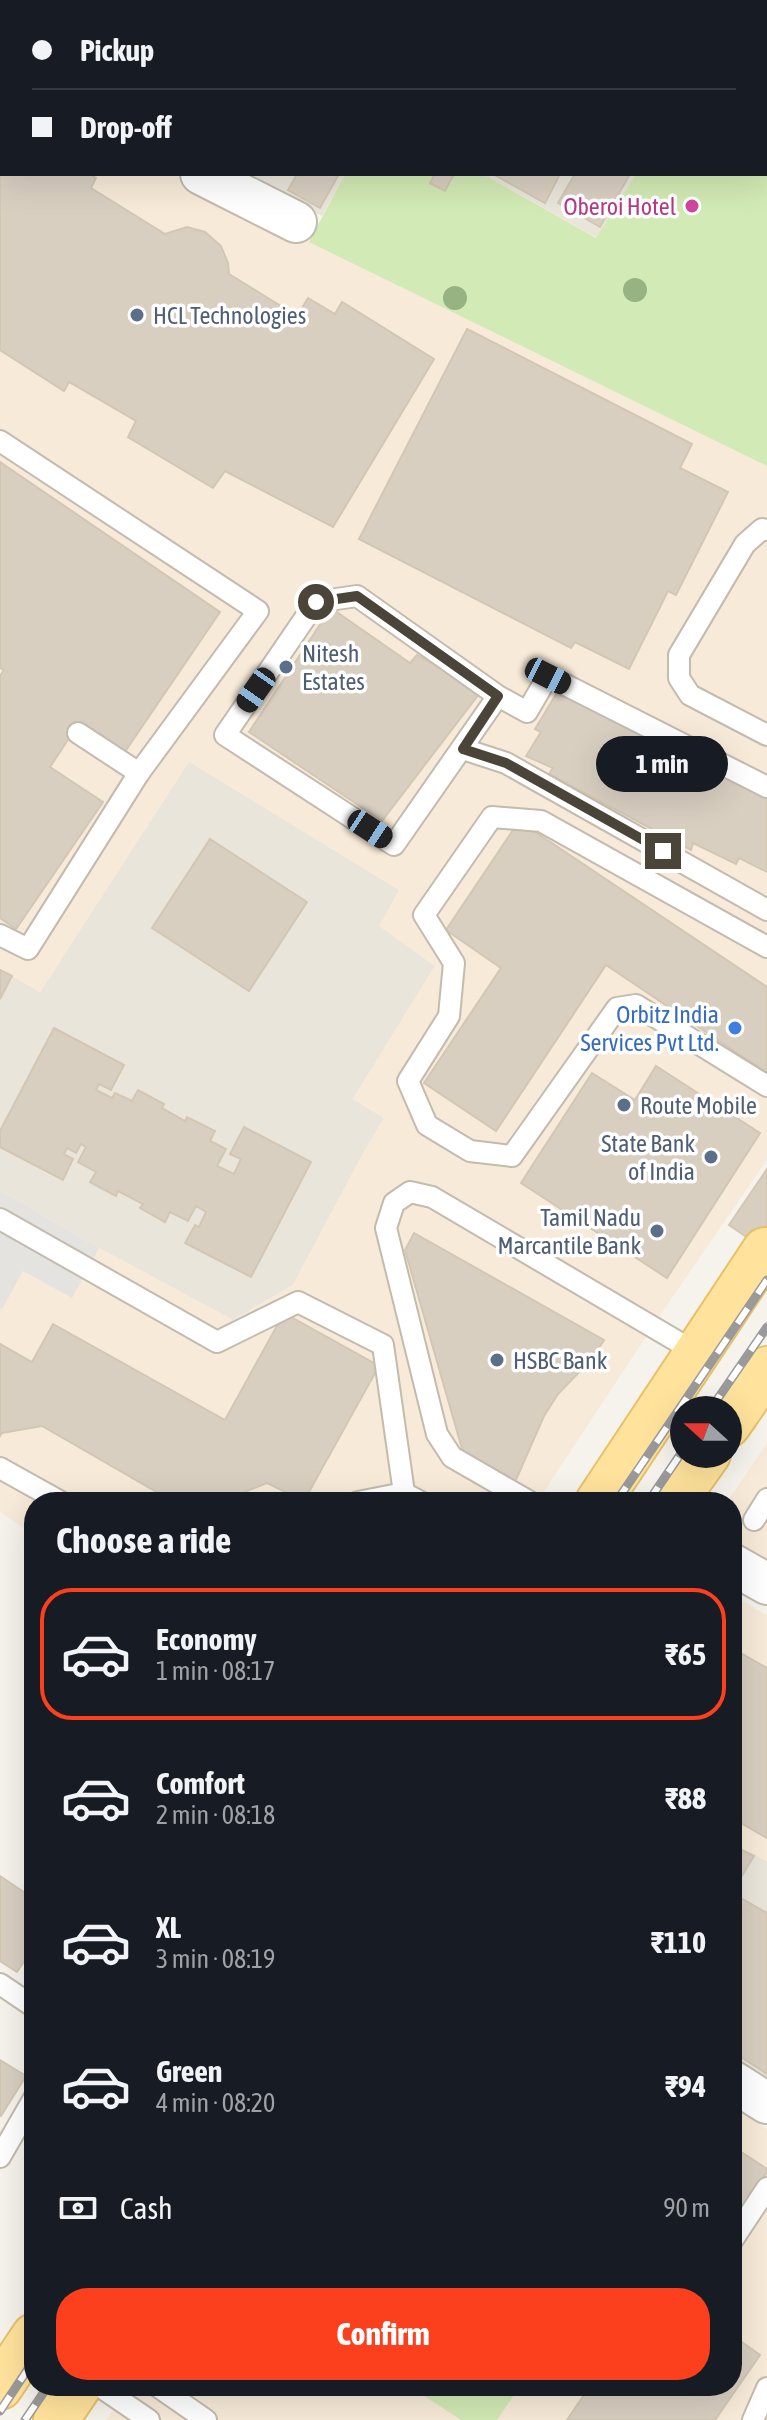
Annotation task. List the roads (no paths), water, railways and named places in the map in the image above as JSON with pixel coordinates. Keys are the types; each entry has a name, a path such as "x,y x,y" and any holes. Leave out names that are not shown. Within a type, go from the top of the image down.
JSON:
{"main road":[{"path":"605,1492 765,1250"},
{"path":"742,1405 767,1369"},
{"path":"681,1492 698,1468"},
{"path":"0,2387 24,2351"},
{"path":"56,2420 72,2396"}],"street":[{"path":"205,176 296,222"},
{"path":"742,1570 767,1584"},
{"path":"742,2087 767,2103"}],"lane":[{"path":"0,441 258,611 139,773 28,949 0,935"},
{"path":"767,530 762,529 745,544 679,655 679,678 690,695 767,735"},
{"path":"498,696 394,845 225,735 316,602 357,596 498,696 527,712 548,676 767,787"},
{"path":"78,733 139,773"},
{"path":"463,749 506,763 767,910"},
{"path":"767,947 541,821 492,817 424,915 454,963 449,1016 408,1081 427,1125 470,1151 512,1156 617,1008 636,1005 767,1086"},
{"path":"513,1492 452,1457 437,1434 386,1228 394,1203 410,1192 432,1197 697,1353"},
{"path":"0,1219 217,1342 298,1302 383,1345 411,1492"},
{"path":"0,1468 43,1492"},
{"path":"754,1520 767,1499"},
{"path":"0,1984 24,2000"},
{"path":"0,2157 24,2115"},
{"path":"742,2226 767,2188"},
{"path":"753,2420 767,2388"},
{"path":"114,2396 149,2420"},
{"path":"171,2396 206,2420"}],"railway":[{"path":"623,1492 767,1280"},
{"path":"720,1396 767,1327"},
{"path":"655,1492 671,1468"},
{"path":"0,2411 24,2375"},
{"path":"25,2420 41,2396"}],"place":[{"name":"Oberoi Hotel","path":"692,206"},
{"name":"HCL Technologies","path":"137,315"},
{"name":"Nitesh Estates","path":"286,667"},
{"name":"Orbitz India Services Pvt Ltd.","path":"735,1028"},
{"name":"Route Mobile","path":"624,1105"},
{"name":"State Bank of India","path":"711,1157"},
{"name":"Tamil Nadu Marcantile Bank","path":"657,1231"},
{"name":"HSBC Bank","path":"497,1360"}]}
